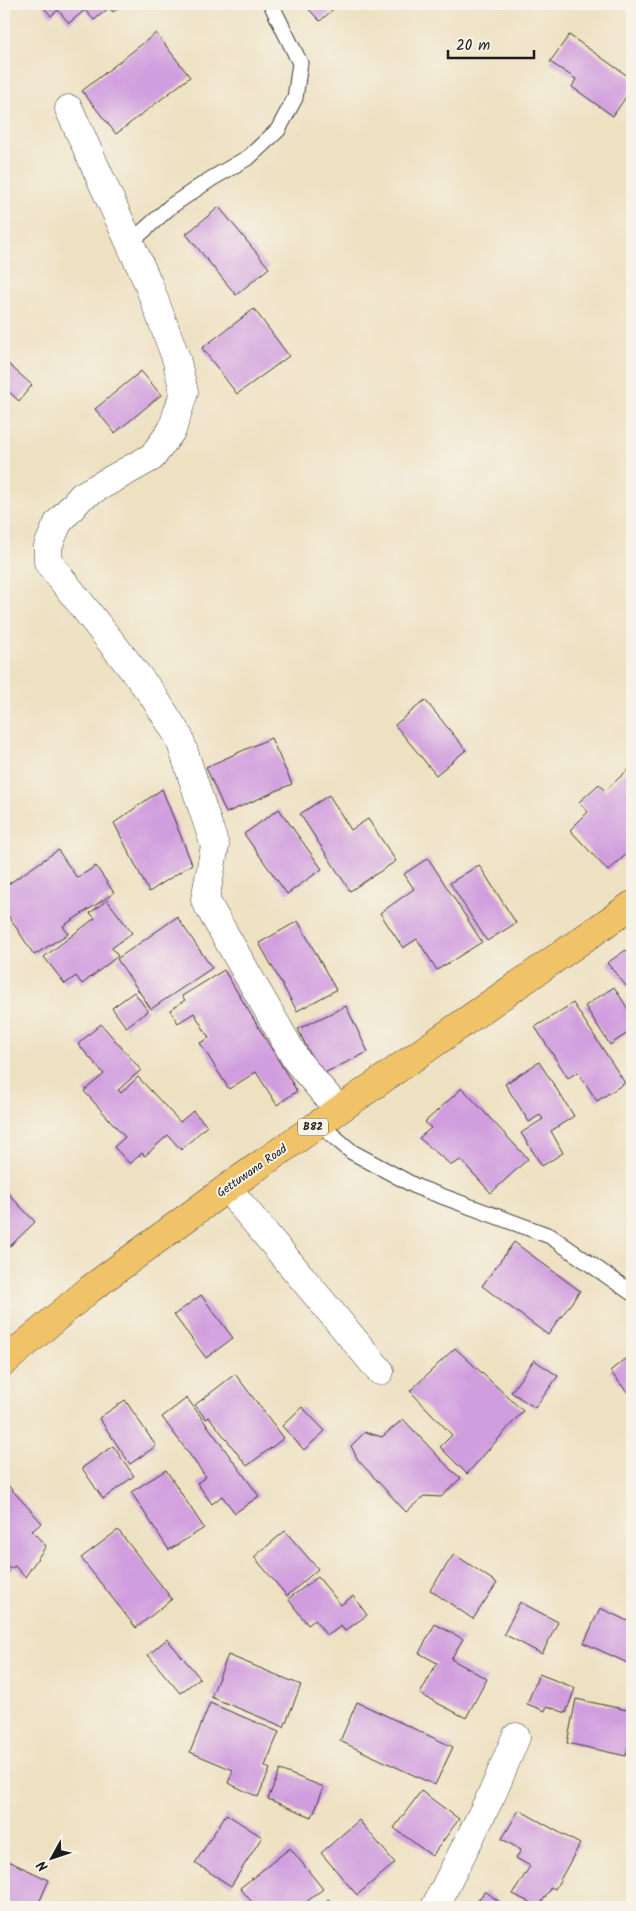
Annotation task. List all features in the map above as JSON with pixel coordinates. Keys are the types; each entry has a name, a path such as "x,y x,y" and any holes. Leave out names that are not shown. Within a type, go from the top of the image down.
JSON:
{"main road":[{"name":"Gettuwana Road","path":"4,1362 20,1346 90,1289 227,1188 632,905"}],"street":[{"path":"69,109 148,283 176,358 184,392 172,430 152,457 82,496 58,523 48,546 48,562 152,694 179,737 216,846 204,900 328,1116"},
{"path":"227,1188 380,1371"},
{"path":"435,1907 492,1792 516,1736"}],"lane":[{"path":"130,244 171,206 211,179 249,157 278,130 295,98 300,63 271,4"},
{"path":"328,1116 352,1152 417,1187 550,1236 632,1293"}],"building":[{"path":"41,4 123,4 113,12 109,8 94,20 85,10 69,23 58,10 51,16"},
{"path":"304,4 339,4 320,21"},
{"path":"156,33 190,77 116,134 82,91"},
{"path":"569,35 632,79 632,88 613,116 572,87 576,79 550,62"},
{"path":"219,207 269,268 236,295 186,234"},
{"path":"254,309 289,356 237,394 202,348"},
{"path":"4,360 32,385 19,401 6,389 4,392"},
{"path":"141,371 161,395 115,433 95,409"},
{"path":"425,700 466,750 436,775 395,725"},
{"path":"271,738 292,784 226,813 206,767"},
{"path":"632,766 632,849 608,871 570,830 588,812 579,802 599,784 605,791"},
{"path":"162,789 192,864 149,892 114,823"},
{"path":"329,795 351,830 368,819 396,861 350,891 300,814"},
{"path":"279,809 322,869 287,894 244,834"},
{"path":"58,850 77,878 96,866 114,893 63,926 68,934 34,955 4,909 4,887"},
{"path":"428,858 482,942 437,970 417,939 403,948 380,913 414,889 404,874"},
{"path":"479,865 516,923 487,941 450,883"},
{"path":"107,900 132,933 112,948 118,956 82,984 76,976 65,984 44,957 95,918 90,913"},
{"path":"177,917 212,968 151,1009 117,959"},
{"path":"298,921 336,990 297,1011 259,943"},
{"path":"626,950 632,956 632,993 607,963"},
{"path":"224,970 297,1091 277,1105 256,1072 229,1089 200,1043 209,1038 194,1013 178,1023 170,1010 185,1000 182,996"},
{"path":"614,987 632,1015 632,1030 610,1045 585,1006"},
{"path":"134,992 148,1011 126,1027 112,1008"},
{"path":"573,1003 625,1083 597,1101 578,1072 568,1078 535,1027"},
{"path":"346,1006 368,1052 320,1075 298,1029"},
{"path":"101,1024 141,1070 118,1090 121,1093 138,1077 180,1122 193,1111 207,1126 181,1150 168,1135 145,1156 142,1153 130,1164 114,1147 125,1137 84,1091 104,1074 78,1044"},
{"path":"539,1062 574,1116 551,1131 563,1153 542,1166 521,1133 543,1119 540,1115 529,1122 505,1084"},
{"path":"462,1088 528,1159 491,1193 461,1160 451,1165 419,1138 431,1128 425,1122"},
{"path":"4,1189 35,1222 4,1252"},
{"path":"514,1242 580,1291 548,1335 482,1286"},
{"path":"201,1295 233,1338 206,1358 174,1315"},
{"path":"455,1348 523,1411 467,1474 440,1447 452,1435 410,1391"},
{"path":"632,1353 632,1398 610,1371"},
{"path":"534,1360 558,1376 535,1408 511,1392"},
{"path":"235,1374 284,1438 247,1466 209,1417 206,1419 195,1405"},
{"path":"187,1398 259,1496 235,1513 222,1496 212,1504 197,1483 206,1477 162,1417"},
{"path":"125,1400 156,1446 130,1464 99,1418"},
{"path":"302,1407 325,1431 304,1450 282,1426"},
{"path":"403,1419 451,1470 461,1478 441,1497 424,1496 406,1512 358,1460 351,1446 365,1432 382,1437"},
{"path":"113,1446 134,1476 103,1499 82,1468"},
{"path":"166,1470 204,1528 169,1550 131,1492"},
{"path":"4,1481 42,1523 32,1531 46,1546 25,1577 15,1566 10,1569 4,1563"},
{"path":"118,1530 172,1599 136,1628 81,1558"},
{"path":"285,1531 318,1569 287,1596 254,1557"},
{"path":"454,1554 497,1583 473,1619 430,1590"},
{"path":"4,1566 9,1572 4,1577"},
{"path":"318,1577 341,1605 353,1596 367,1615 345,1631 341,1626 327,1636 315,1620 308,1625 288,1599"},
{"path":"520,1602 558,1622 542,1654 504,1634"},
{"path":"600,1608 632,1623 632,1665 584,1643"},
{"path":"435,1624 463,1639 451,1659 487,1679 466,1718 420,1694 437,1663 419,1653"},
{"path":"167,1639 200,1678 180,1693 148,1655"},
{"path":"228,1655 301,1685 284,1727 211,1697"},
{"path":"539,1674 575,1688 566,1713 547,1706 545,1711 527,1704"},
{"path":"576,1699 632,1711 632,1728 626,1756 567,1743"},
{"path":"357,1702 453,1747 435,1785 340,1741"},
{"path":"210,1703 279,1732 265,1766 270,1769 258,1797 228,1783 233,1770 190,1752"},
{"path":"280,1770 324,1787 312,1817 268,1799"},
{"path":"421,1791 459,1819 432,1856 394,1828"},
{"path":"519,1810 580,1844 555,1889 551,1887 539,1907 513,1894 530,1866 516,1858 521,1850 502,1839"},
{"path":"226,1814 262,1837 231,1886 195,1863"},
{"path":"359,1820 395,1863 357,1895 321,1853"},
{"path":"290,1848 323,1889 300,1907 256,1907 240,1888"},
{"path":"4,1859 49,1880 37,1907 4,1905"},
{"path":"485,1891 506,1907 473,1907"},
{"path":"328,1899 338,1907 321,1907"}]}
